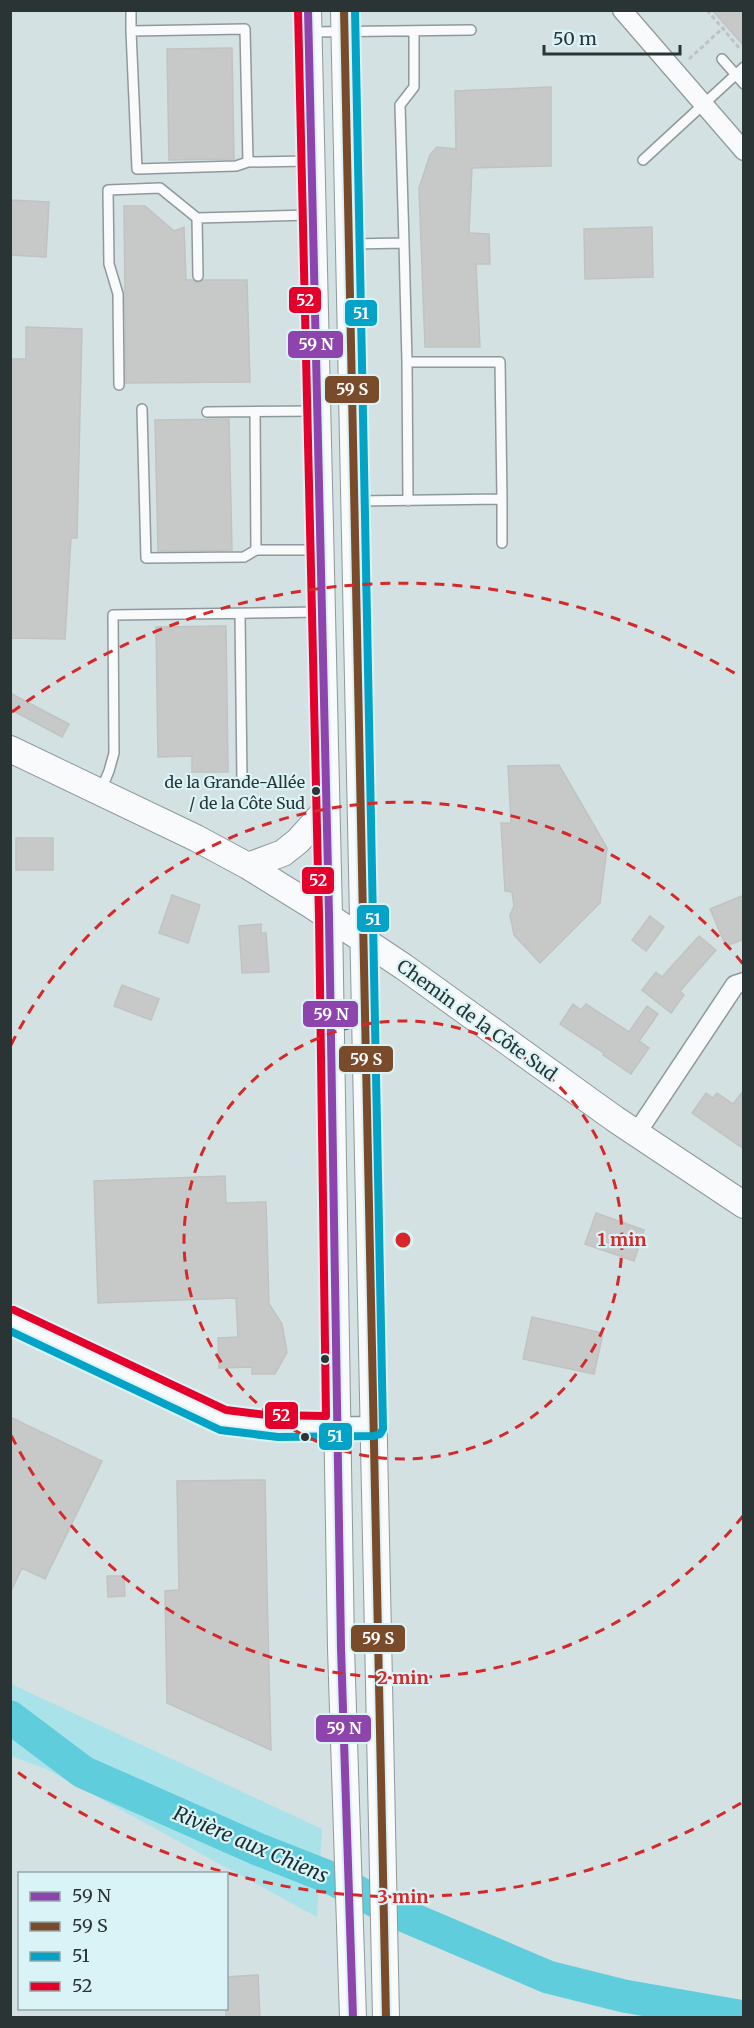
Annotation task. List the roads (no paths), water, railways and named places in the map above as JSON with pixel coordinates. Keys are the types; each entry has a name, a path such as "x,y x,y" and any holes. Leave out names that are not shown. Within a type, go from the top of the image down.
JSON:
{"street":[{"path":"622,10 744,151"},
{"path":"308,21 329,916 341,1648 353,2018"},
{"path":"345,21 386,2018"},
{"name":"Chemin de la Côte Sud","path":"10,749 195,838 248,866 329,916 636,1134 744,1205"},
{"path":"248,866 283,854 326,810"},
{"path":"636,1134 735,985 744,982"},
{"path":"10,1319 224,1420 266,1426 373,1426"},
{"path":"350,1890 383,1893"}],"lane":[{"path":"131,10 137,169 236,166 249,162 311,161"},
{"path":"308,21 345,21 414,31 471,30"},
{"path":"131,31 245,29 249,162"},
{"path":"408,501 407,362 400,105 414,87 414,31"},
{"path":"722,59 744,84"},
{"path":"643,160 744,67"},
{"path":"119,385 118,294 109,264 108,190 160,188 197,218 312,215"},
{"path":"197,218 198,276"},
{"path":"349,244 404,243"},
{"path":"407,362 500,362 502,543"},
{"path":"142,409 146,558 243,557 256,550 320,550"},
{"path":"207,412 317,411"},
{"path":"255,412 256,550"},
{"path":"355,501 502,499"},
{"path":"100,792 110,771 114,753 113,615 321,612"},
{"path":"240,614 242,781"}],"waterway":[{"name":"Rivière aux Chiens","path":"10,1717 83,1772 255,1848 331,1878 398,1913 548,1977 624,1996 744,2017"}],"place":[{"name":"de la Grande-Allée / de la Côte Sud","path":"316,791"}]}
